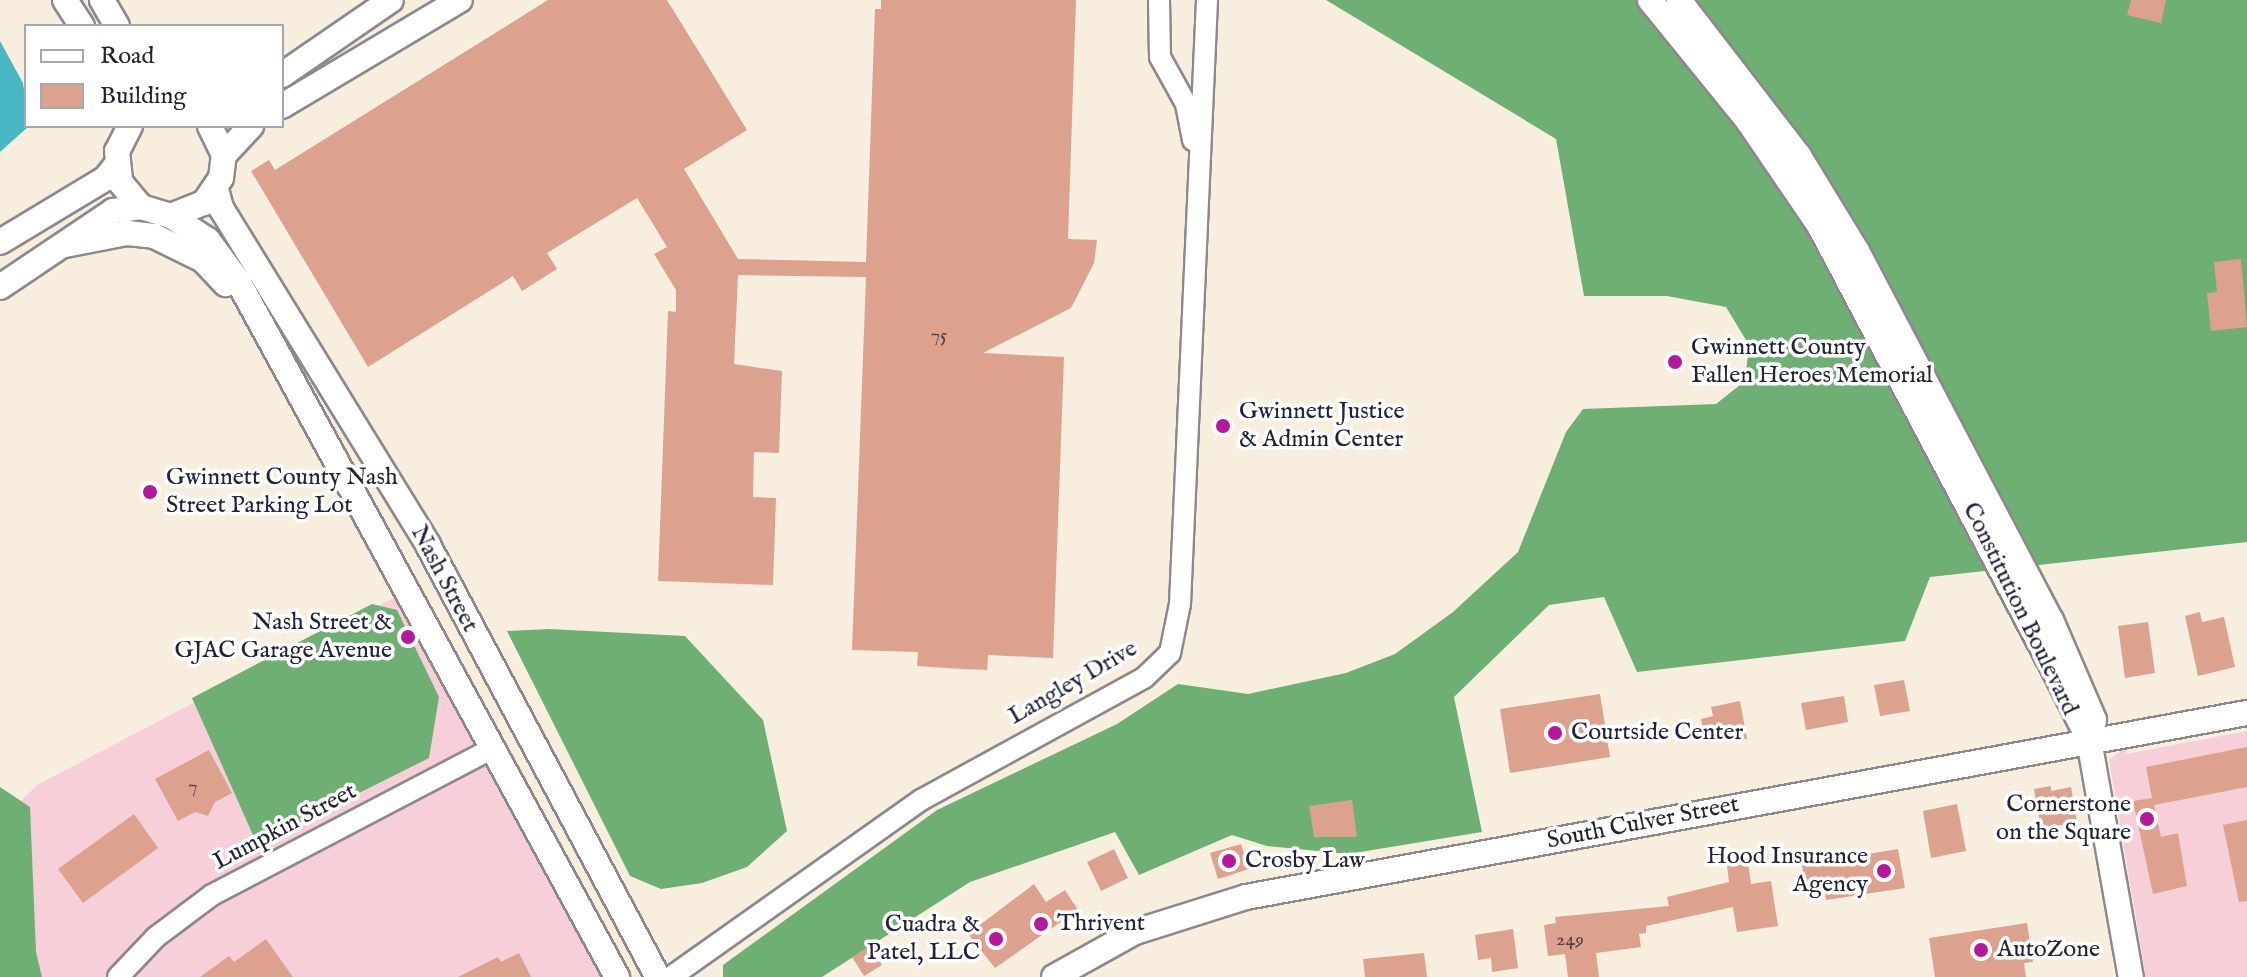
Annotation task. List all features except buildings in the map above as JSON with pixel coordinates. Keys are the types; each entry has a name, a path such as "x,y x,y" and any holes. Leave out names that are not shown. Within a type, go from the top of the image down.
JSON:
{"street":[{"path":"65,0 81,24"},
{"path":"102,0 116,24"},
{"path":"284,74 391,0"},
{"path":"284,105 460,0"},
{"name":"Langley Drive","path":"1159,0 1160,57 1186,104 1196,162"},
{"name":"Langley Drive","path":"671,977 921,800 1144,678 1170,653 1180,604 1196,162 1207,0"},
{"name":"Constitution Boulevard","path":"1650,0 1748,121 1820,227 2089,740"},
{"name":"Constitution Boulevard","path":"1679,0 1799,156 1857,251 2051,620 2094,720 2089,740"},
{"path":"0,242 106,178 116,165 128,128"},
{"path":"211,128 224,155"},
{"path":"171,216 204,203 216,189 224,155 249,128"},
{"path":"116,165 129,196 141,207"},
{"name":"Nash Street","path":"216,189 221,208 428,545 658,977"},
{"path":"0,287 113,211 141,207"},
{"name":"Nash Street","path":"141,207 171,216 208,240 246,300 303,394 617,977"},
{"path":"65,245 127,233 154,236 203,260 246,300"},
{"name":"South Culver Street","path":"1054,977 1135,932 1246,897 2247,713"},
{"path":"2089,740 2131,977"},
{"name":"Lumpkin Street","path":"118,977 156,937 212,895 493,748"}],"shaded area":[{"path":"401,594 604,977 0,977 0,822 37,785"},
{"path":"2247,731 2247,977 2146,977 2109,760 2125,748 2127,754"}],"green space":[{"path":"1326,0 2247,0 2247,542 1930,577 1905,641 1637,672 1604,597 1549,605 1454,697 1482,832 1348,854 1267,846 1232,835 1139,875 1115,832 970,882 822,977 723,977 723,965 937,810 1117,724 1178,684 1248,694 1346,673 1395,654 1453,612 1518,552 1566,432 1583,409 1716,404 1745,381 1749,345 1726,307 1667,296 1584,296 1556,139"},
{"path":"372,604 397,610 439,697 429,758 257,844 192,698"},
{"path":"549,629 685,636 763,720 787,831 747,867 702,883 661,889 630,876 507,631"},
{"path":"0,787 30,807 36,952 42,977 0,977"}],"water":[{"path":"0,41 23,83 24,128 27,128 0,152"}],"place":[{"name":"Gwinnett County Fallen Heroes Memorial","path":"1675,362"},
{"name":"Gwinnett Justice & Admin Center","path":"1223,426"},
{"name":"Gwinnett County Nash Street Parking Lot","path":"150,492"},
{"name":"Nash Street & GJAC Garage Avenue","path":"408,637"},
{"name":"Courtside Center","path":"1555,733"},
{"name":"Cornerstone on the Square","path":"2147,819"},
{"name":"Crosby Law","path":"1229,861"},
{"name":"Hood Insurance Agency","path":"1884,871"},
{"name":"Thrivent","path":"1041,924"},
{"name":"Cuadra & Patel, LLC","path":"996,939"},
{"name":"AutoZone","path":"1981,950"}]}
